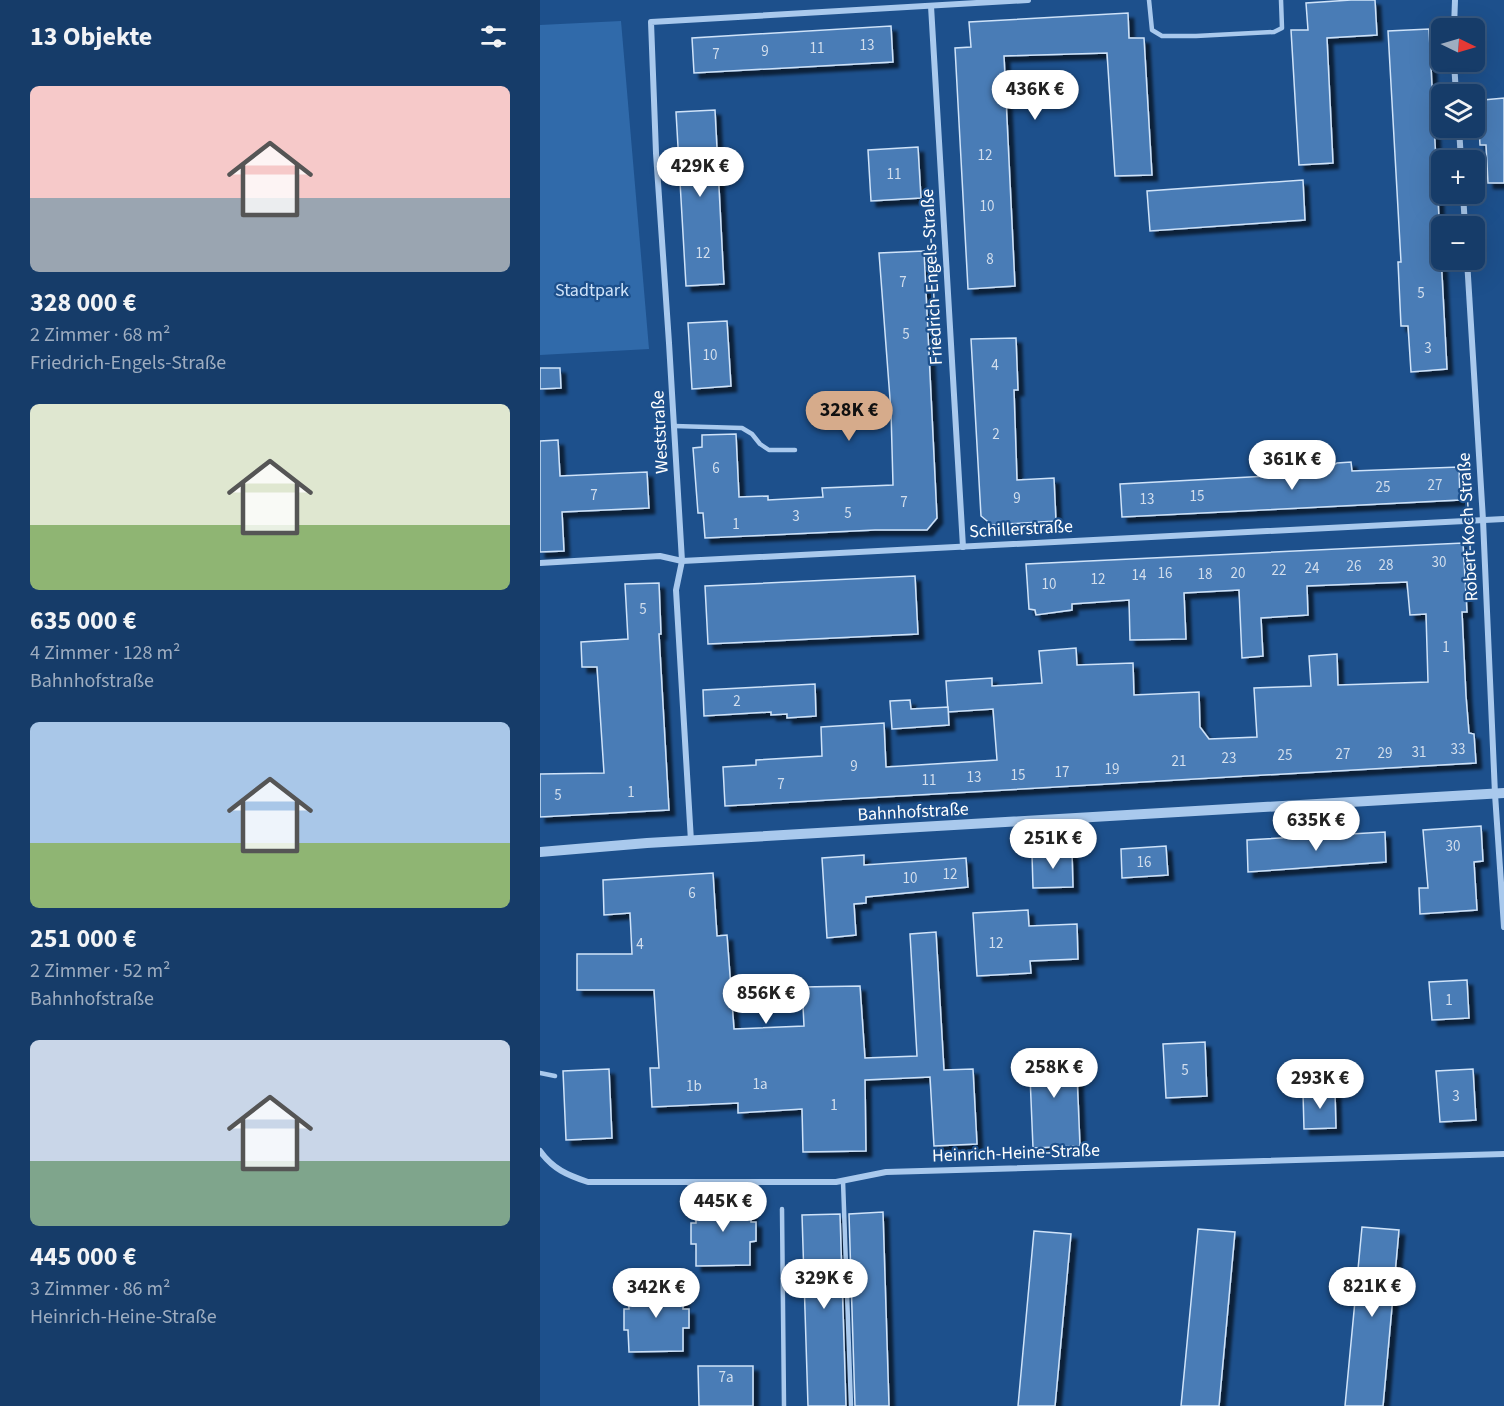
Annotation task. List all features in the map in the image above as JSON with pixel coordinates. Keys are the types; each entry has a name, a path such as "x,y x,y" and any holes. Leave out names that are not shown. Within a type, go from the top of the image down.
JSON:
{"street":[{"path":"931,6 1028,0"},
{"path":"1454,18 1455,0"},
{"name":"Weststraße","path":"691,841 676,590 682,561 656,153 651,21 931,6"},
{"name":"Friedrich-Engels-Straße","path":"931,6 963,547"},
{"name":"Robert-Koch-Straße","path":"1468,270 1500,793 1504,927"},
{"name":"Schillerstraße","path":"540,562 660,556 682,561 1504,519"},
{"name":"Bahnhofstraße","path":"540,852 1500,793"},
{"name":"Heinrich-Heine-Straße","path":"540,1152 547,1162 565,1175 588,1182 843,1181 886,1172 1504,1154"}],"lane":[{"path":"1149,0 1152,30 1162,36 1196,36 1274,32 1282,28 1281,0"},
{"path":"674,426 742,428 752,434 759,444 770,450 795,450"},
{"path":"540,1073 555,1076"},
{"path":"843,1181 851,1406"},
{"path":"782,1209 784,1406"}],"green space":[{"name":"Stadtpark","path":"621,21 649,349 540,355 540,25"}],"building":[{"path":"1375,0 1377,35 1327,38 1333,163 1299,165 1291,30 1308,30 1306,3"},
{"path":"1128,13 1129,38 1144,38 1152,175 1115,176 1107,53 1004,56 1015,286 968,289 955,48 971,47 969,22"},
{"path":"891,26 893,62 694,73 692,38"},
{"path":"1429,29 1432,84 1431,138 1435,138 1435,150 1431,150 1431,204 1438,204 1439,216 1431,216 1431,270 1442,270 1447,369 1411,372 1408,326 1401,326 1398,262 1401,262 1388,31"},
{"path":"1504,98 1504,183 1488,183 1486,145 1480,145 1480,138 1485,138 1485,100"},
{"path":"715,110 724,284 686,286 676,112"},
{"path":"918,147 921,198 871,201 868,150"},
{"path":"1303,180 1305,220 1150,231 1147,191"},
{"path":"924,251 937,518 927,530 875,530 705,538 703,513 698,513 693,448 702,447 702,435 736,434 739,497 768,496 768,500 823,497 822,488 893,485 891,412 879,253"},
{"path":"727,321 731,386 692,389 688,323"},
{"path":"1016,338 1018,390 1014,390 1017,480 1054,478 1056,521 992,525 981,516 971,339"},
{"path":"540,368 560,368 561,388 540,389"},
{"path":"558,440 560,476 647,472 649,508 562,512 564,551 540,552 540,441"},
{"path":"1351,462 1352,471 1459,467 1460,500 1122,517 1120,484 1324,473 1337,463"},
{"path":"1463,543 1467,612 1462,612 1466,696 1469,733 1474,734 1476,763 725,806 723,767 756,765 756,760 822,756 821,727 884,723 886,767 997,760 993,709 948,712 946,681 992,678 992,686 1042,683 1039,651 1076,648 1077,665 1133,663 1134,695 1199,692 1200,727 1209,739 1257,737 1254,688 1311,686 1309,656 1337,654 1338,685 1428,682 1426,614 1410,615 1407,582 1307,586 1308,615 1261,618 1263,656 1242,658 1239,590 1184,593 1186,639 1130,640 1129,600 1072,604 1072,610 1036,615 1035,610 1029,609 1026,564"},
{"path":"915,576 918,634 708,644 705,586"},
{"path":"659,583 661,634 659,634 669,810 540,817 540,774 604,773 597,667 582,667 581,642 628,639 625,584"},
{"path":"815,684 816,716 787,718 787,714 771,715 771,712 704,716 703,690"},
{"path":"910,700 911,709 948,707 949,725 892,729 890,701"},
{"path":"1481,826 1483,861 1474,862 1477,910 1420,914 1419,888 1428,888 1423,830"},
{"path":"1385,832 1386,862 1248,872 1247,840"},
{"path":"1166,846 1168,875 1122,878 1121,849"},
{"path":"1072,852 1073,887 1033,888 1032,855"},
{"path":"864,855 864,865 966,858 968,887 866,897 866,903 854,904 856,935 827,938 822,858"},
{"path":"713,873 717,936 727,935 734,1029 804,1026 802,987 860,986 865,1058 917,1056 910,934 936,932 944,1070 973,1069 977,1144 934,1146 930,1077 865,1080 866,1151 803,1152 802,1109 738,1113 738,1103 652,1107 650,1068 659,1068 654,990 577,990 577,954 632,954 630,913 604,915 603,880"},
{"path":"1028,910 1029,926 1077,924 1078,959 1030,961 1031,973 977,976 973,913"},
{"path":"1467,980 1469,1018 1432,1020 1429,982"},
{"path":"1205,1042 1207,1096 1166,1098 1163,1044"},
{"path":"1076,1050 1080,1146 1033,1148 1029,1052"},
{"path":"609,1069 612,1138 566,1140 563,1071"},
{"path":"1473,1069 1476,1120 1440,1122 1436,1071"},
{"path":"1335,1092 1336,1128 1304,1129 1303,1093"},
{"path":"696,1200 751,1200 751,1222 756,1222 756,1241 750,1242 750,1265 696,1266 696,1244 691,1244 691,1223 696,1223"},
{"path":"883,1212 889,1406 855,1406 849,1214"},
{"path":"840,1214 846,1406 808,1406 802,1215"},
{"path":"1362,1227 1399,1230 1383,1406 1345,1406"},
{"path":"1198,1229 1235,1232 1219,1406 1181,1406"},
{"path":"1034,1231 1071,1234 1055,1406 1018,1406"},
{"path":"683,1286 683,1309 689,1309 689,1328 683,1328 683,1351 629,1352 628,1330 624,1330 624,1309 629,1309 628,1287"},
{"path":"698,1366 753,1366 753,1406 699,1406"}]}
